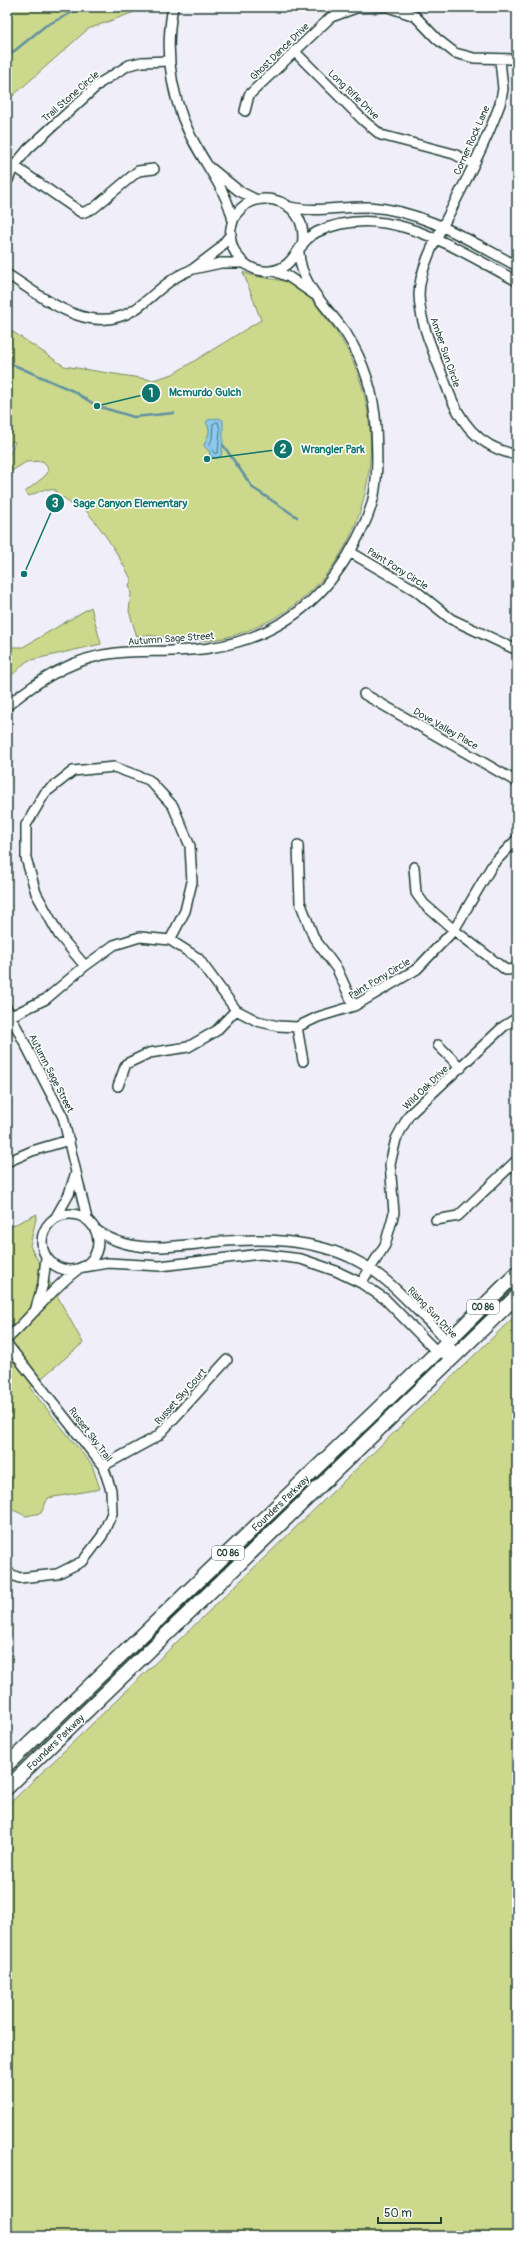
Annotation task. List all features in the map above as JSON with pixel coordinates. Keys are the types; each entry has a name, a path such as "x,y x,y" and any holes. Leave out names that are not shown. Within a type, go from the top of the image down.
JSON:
{"highway":[{"name":"Founders Parkway","path":"7,1765 437,1352 517,1273"},
{"name":"Founders Parkway","path":"7,1788 517,1296"}],"street":[{"path":"173,7 168,36 168,61 181,116 188,133 228,201 233,221 231,234 234,250 244,263 258,270 274,271 289,264 300,249 316,232 339,225 366,222 398,225 437,239 517,281"},
{"name":"Ghost Dance Drive","path":"246,111 249,95 331,17 356,8 385,7"},
{"path":"388,7 415,16 437,39 455,53 474,58 500,60 517,59"},
{"name":"Long Rifle Drive","path":"294,51 364,121 381,135 454,154 473,164"},
{"name":"Corner Rock Lane","path":"443,226 500,104 503,90 500,60"},
{"name":"Trail Stone Circle","path":"7,182 14,166 28,149 100,83 118,70 142,62 168,61"},
{"path":"14,166 82,212 94,208 138,171 154,169"},
{"path":"208,166 240,191 257,200 278,200 290,207 311,211 344,207 394,210 443,226 517,266"},
{"path":"233,221 243,208 257,200"},
{"path":"290,207 302,225 300,249"},
{"name":"Amber Sun Circle","path":"443,226 422,276 420,303 429,339 449,395 460,417 477,436 502,452 517,455"},
{"path":"7,274 74,316 102,319 121,316 133,311 172,279 193,268 218,250 231,234"},
{"name":"Autumn Sage Street","path":"7,706 43,679 64,667 103,655 208,648 235,642 260,634 302,609 329,584 350,552 365,523 374,496 377,461 376,425 371,392 360,359 347,335 316,296 300,263 300,249"},
{"path":"193,268 222,263 244,263"},
{"name":"Autumn Sage Street","path":"274,271 289,277 316,296"},
{"name":"Paint Pony Circle","path":"350,552 415,590 451,619 517,650"},
{"name":"Dove Valley Place","path":"364,694 517,782"},
{"path":"85,966 59,935 36,893 26,858 26,825 45,793 73,771 114,767 149,780 173,806 190,846 192,882 185,911 170,940"},
{"name":"Paint Pony Circle","path":"8,1014 46,999 85,966 114,945 140,937 170,940 198,958 236,1010 257,1021 278,1026 297,1027 318,1017 354,1006 417,969 454,930 493,864 517,839"},
{"path":"298,845 300,902 314,938 337,969 354,1006"},
{"path":"414,867 416,893 434,914 506,970 517,969"},
{"path":"118,1086 126,1064 149,1053 188,1047 216,1031 236,1010"},
{"name":"Autumn Sage Street","path":"8,1014 63,1116 87,1219"},
{"name":"Wild Oak Drive","path":"362,1284 385,1245 394,1213 390,1164 396,1139 409,1115 461,1068 504,1026 517,1018"},
{"path":"297,1027 303,1061"},
{"path":"438,1045 461,1068"},
{"path":"7,1162 32,1151 69,1140"},
{"path":"436,1220 458,1216 517,1160"},
{"path":"35,1312 43,1284 46,1258 41,1240 43,1231 56,1217 69,1194 76,1173"},
{"path":"7,1339 35,1312 62,1281 94,1257 98,1250 98,1236 95,1229 87,1219 71,1214 56,1217"},
{"name":"Rising Sun Drive","path":"95,1229 114,1241 135,1246 162,1248 269,1240 317,1246 356,1261 388,1282 448,1341 456,1356"},
{"path":"46,1258 60,1269 80,1269 108,1263 160,1266 261,1254 301,1259 336,1271 362,1284 385,1299 437,1352 456,1356"},
{"name":"Russet Sky Trail","path":"7,1344 103,1466 111,1490 112,1513 102,1536 84,1561 57,1574 19,1578 7,1572"},
{"name":"Russet Sky Court","path":"103,1466 158,1436 227,1360"}],"green space":[{"path":"7,7 148,7 88,29 7,101"},
{"path":"243,272 258,277 287,282 301,289 326,318 351,357 365,399 370,444 366,488 353,530 331,569 300,601 261,625 229,637 209,640 193,640 145,635 137,637 129,611 131,594 129,584 131,583 131,579 113,548 93,520 78,502 73,506 64,498 56,497 56,490 45,489 29,496 25,492 48,472 47,466 43,461 26,462 7,474 7,461 15,442 12,441 7,453 7,328 64,366 153,380 173,374 261,320"},
{"path":"91,607 101,644 27,661 7,680 7,647 23,647"},
{"path":"37,1214 30,1246 83,1343 30,1388 92,1465 100,1489 48,1498 41,1513 26,1516 7,1507 7,1228"},
{"path":"517,1314 517,2236 7,2236 7,1806"}],"water":[{"path":"218,418 223,420 223,442 221,456 216,458 209,456 210,452 204,446 209,432 206,423 208,420"}],"waterway":[{"path":"7,57 45,26 83,7"},
{"path":"7,362 73,391 97,406 134,417 174,413"},
{"path":"223,445 253,488 297,517"}],"place":[{"name":"Mcmurdo Gulch","path":"97,406"},
{"name":"Wrangler Park","path":"207,459"},
{"name":"Sage Canyon Elementary","path":"24,574"}]}
